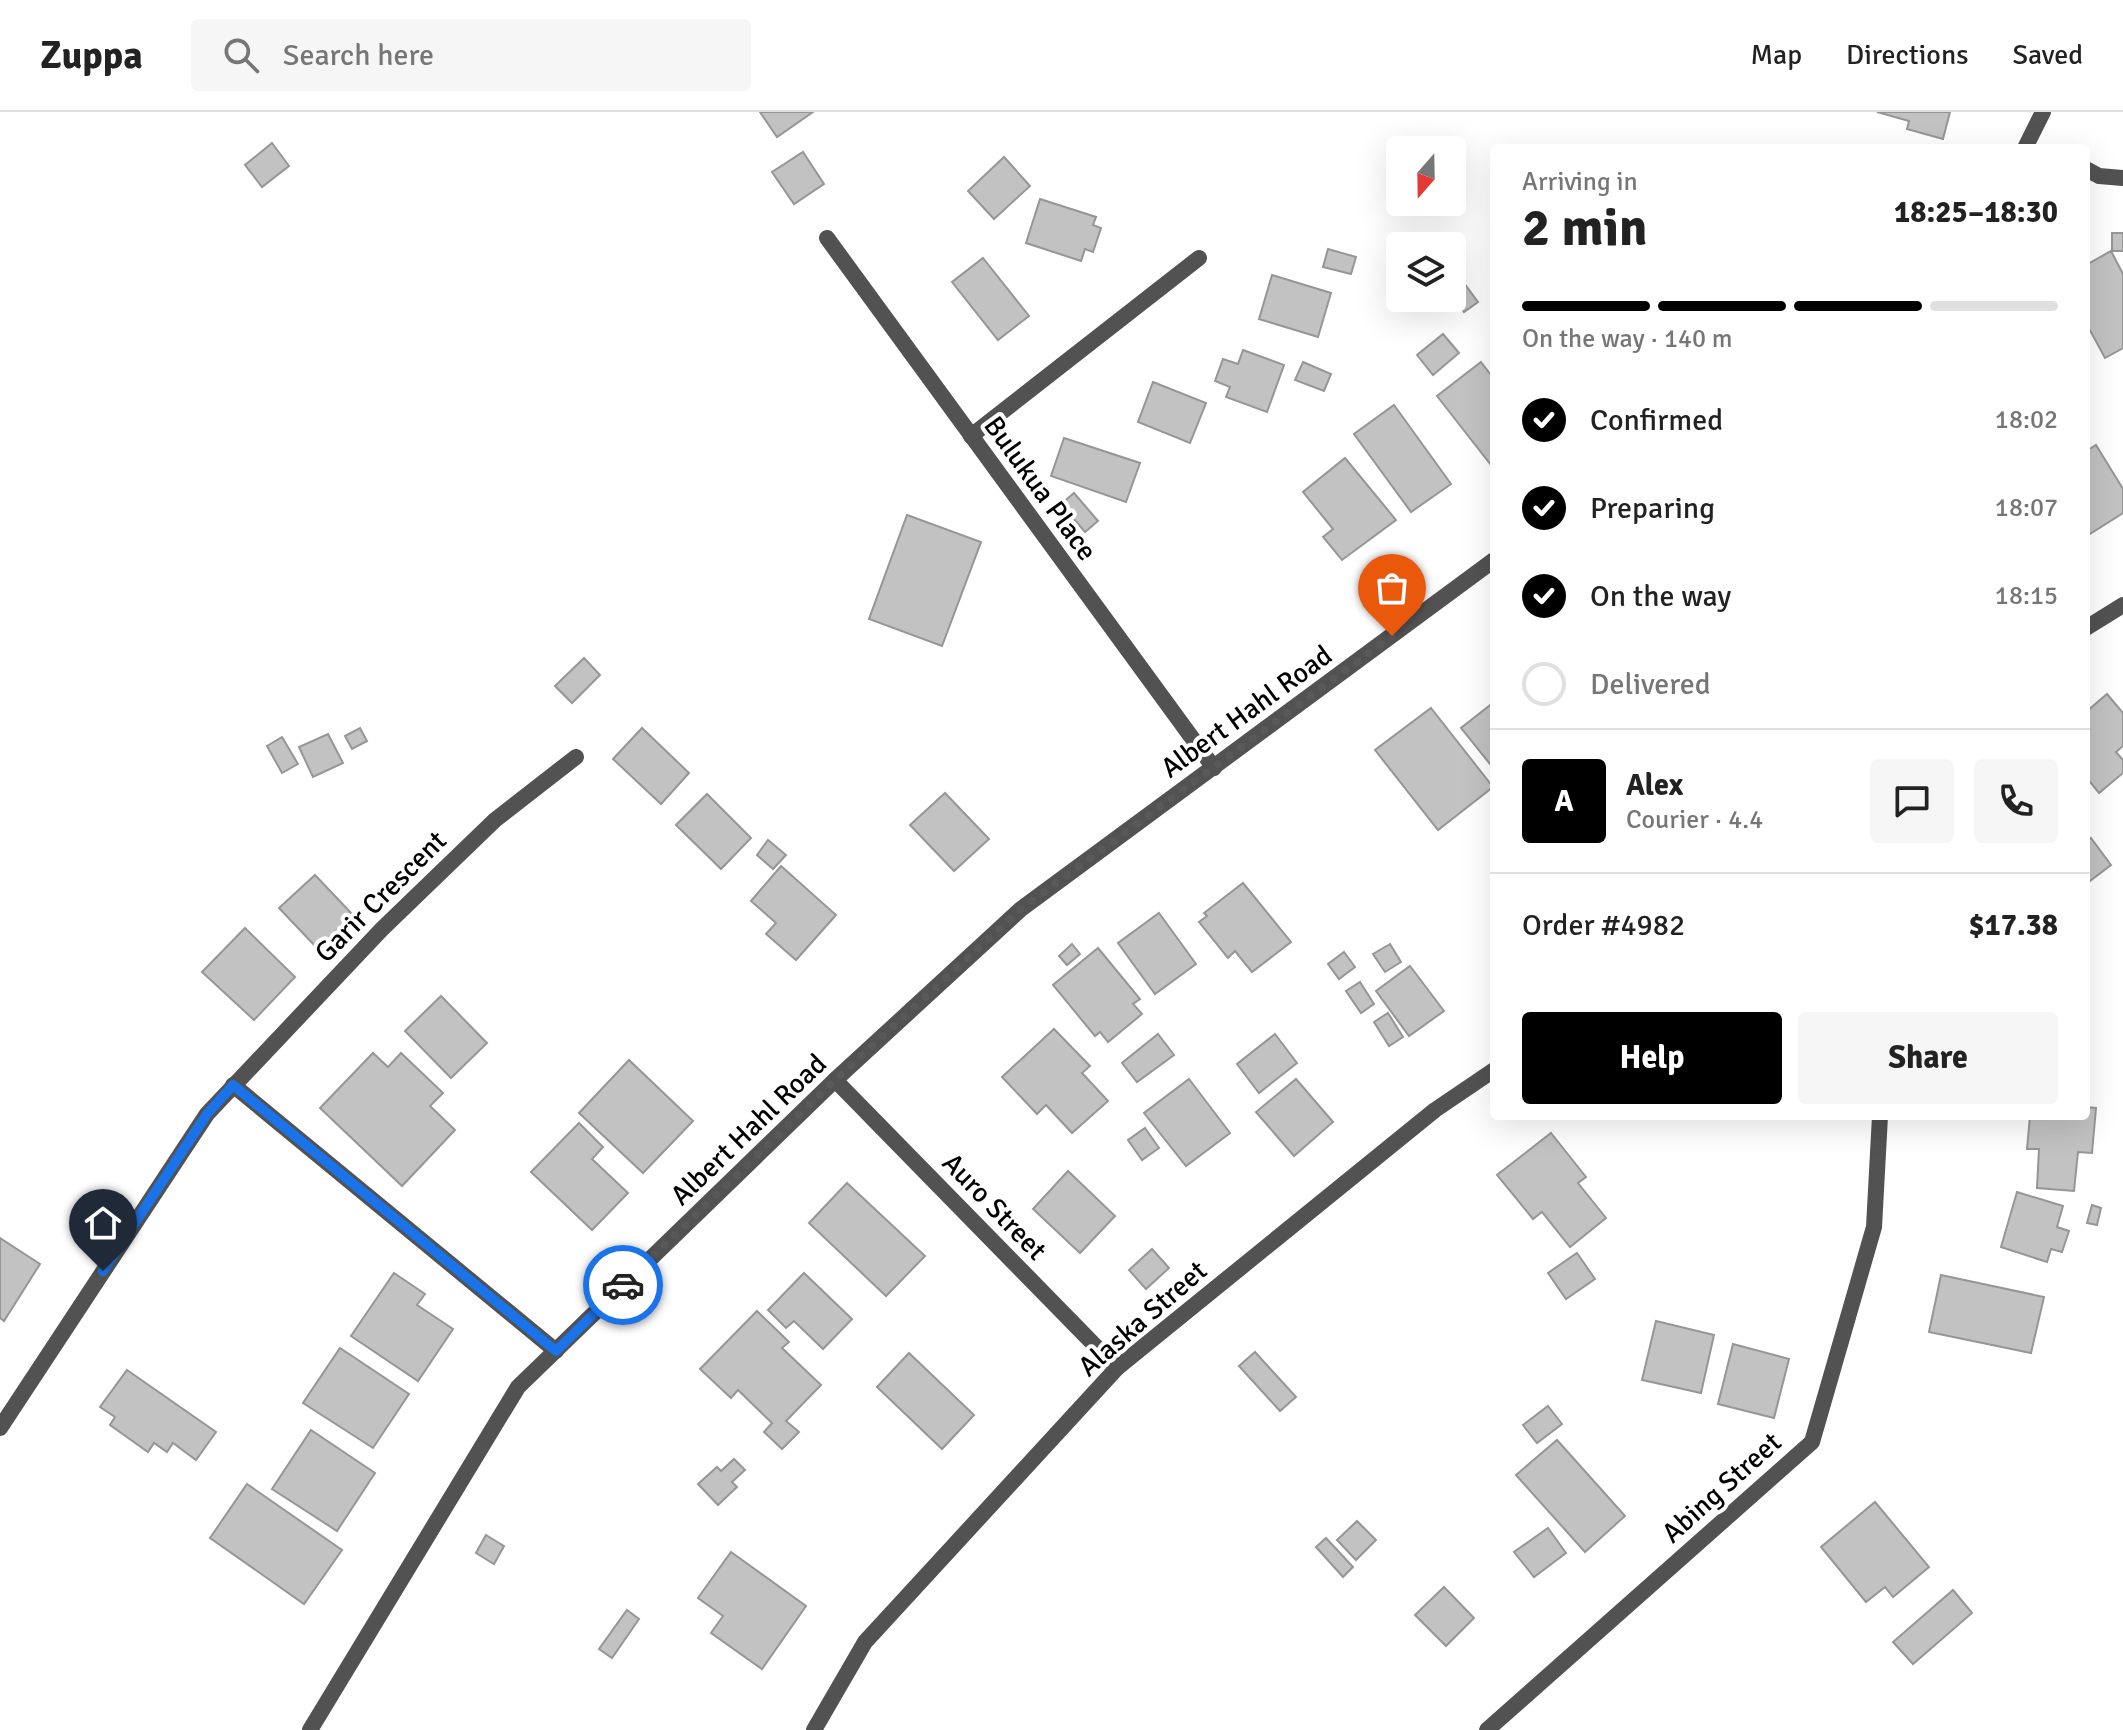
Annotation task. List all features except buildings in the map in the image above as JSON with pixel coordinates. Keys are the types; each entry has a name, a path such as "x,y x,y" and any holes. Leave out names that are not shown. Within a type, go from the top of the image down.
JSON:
{"street":[{"path":"2035,144 2043,112"},
{"path":"2090,171 2099,176 2123,178"},
{"name":"Bulukua Place","path":"827,238 1214,768"},
{"path":"971,436 1199,258"},
{"name":"Albert Hahl Road","path":"310,1730 518,1387 835,1080 1021,909 1490,563"},
{"path":"2090,626 2123,605"},
{"name":"Garir Crescent","path":"0,1428 207,1114 382,929 495,820 576,757"},
{"name":"Alaska Street","path":"814,1730 865,1642 1117,1368 1435,1110 1490,1073"},
{"name":"Auro Street","path":"835,1080 1117,1368"},
{"path":"233,1085 556,1351"},
{"name":"Abing Street","path":"1487,1730 1812,1442 1874,1227 1880,1120"}],"way so far":[{"path":"623,1285 835,1080 1021,909 1392,636"}],"route":[{"path":"103,1271 207,1114 233,1085 556,1351 623,1285"}]}
